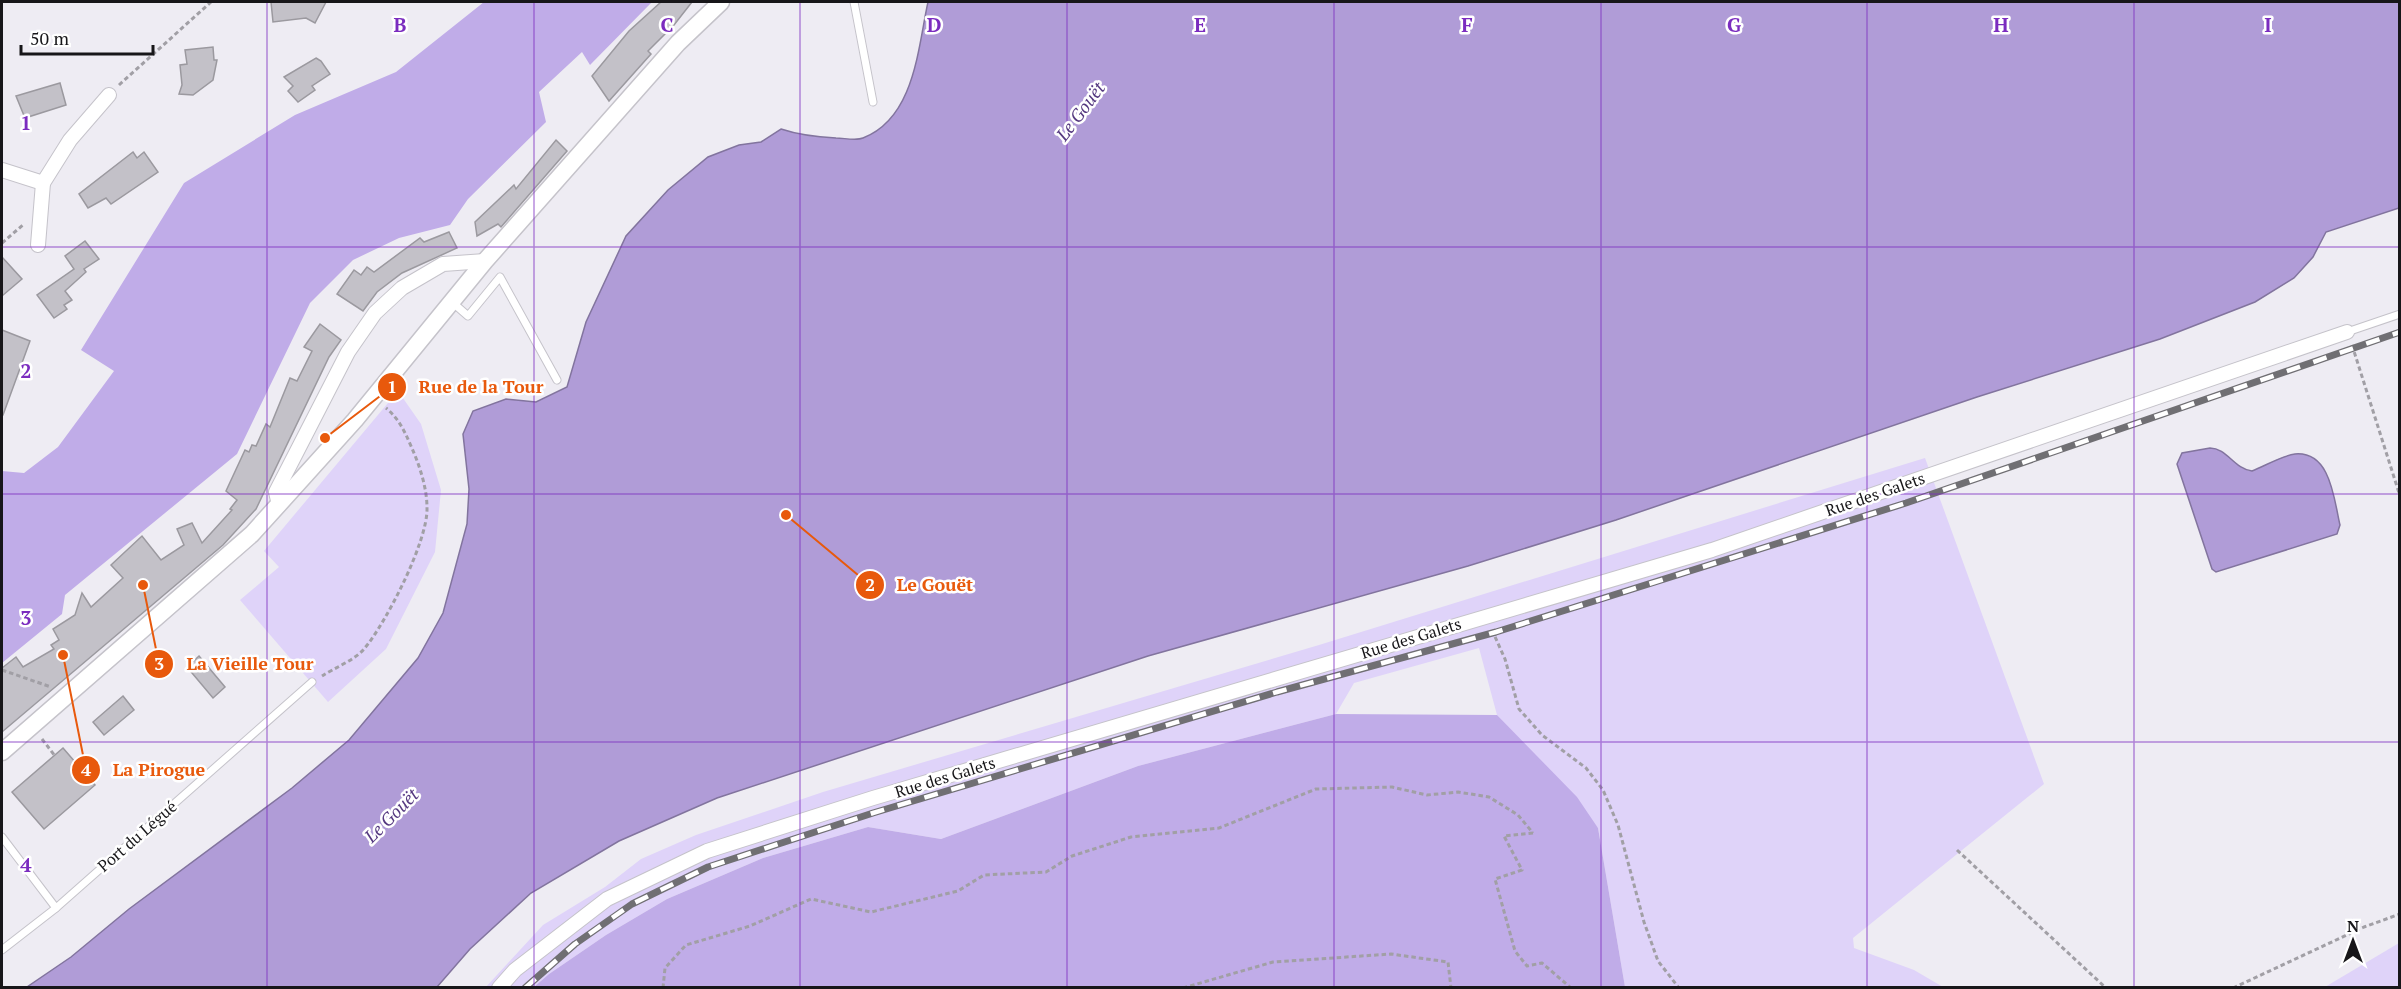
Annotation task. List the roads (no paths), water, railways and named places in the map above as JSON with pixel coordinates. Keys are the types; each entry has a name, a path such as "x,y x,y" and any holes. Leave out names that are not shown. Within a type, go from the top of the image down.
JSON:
{"street":[{"path":"2,752 220,564 279,505 373,398 485,261 678,43 721,2"},
{"path":"38,245 43,183 70,140 109,95"},
{"path":"2,170 43,183"},
{"path":"279,505 276,492 348,352 375,313 402,288 442,264 485,261"},
{"name":"Rue des Galets","path":"499,987 515,970 607,899 707,851 873,798 1712,550 2348,332"}],"lane":[{"path":"854,2 873,102"},
{"path":"452,302 468,316 500,277 557,380"},
{"path":"2348,332 2400,314"},
{"name":"Port du Légué","path":"2,950 56,908 312,682"},
{"path":"2,837 56,908"}],"water":[{"path":"928,2 2399,2 2399,208 2326,232 2313,257 2294,278 2255,302 2160,339 1977,397 1616,520 1468,566 1148,656 717,798 619,841 531,893 470,949 437,987 27,987 71,957 129,909 292,788 349,740 418,658 443,613 467,524 469,489 463,434 473,411 506,399 536,402 567,387 586,322 626,236 668,190 708,157 739,145 761,142 781,129 808,135 860,139 880,128 894,115 904,98 917,60"},
{"path":"2210,448 2221,451 2240,467 2252,471 2295,454 2307,455 2316,460 2329,479 2333,491 2340,525 2337,534 2216,572 2212,569 2177,464 2182,453"}],"railway":[{"path":"525,988 575,944 632,904 708,867 873,813 1277,692 1496,632 1906,503 2400,332"}],"place":[{"name":"Rue de la Tour","path":"325,438"},
{"name":"Le Gouët","path":"786,515"},
{"name":"La Vieille Tour","path":"143,585"},
{"name":"La Pirogue","path":"63,655"}]}
